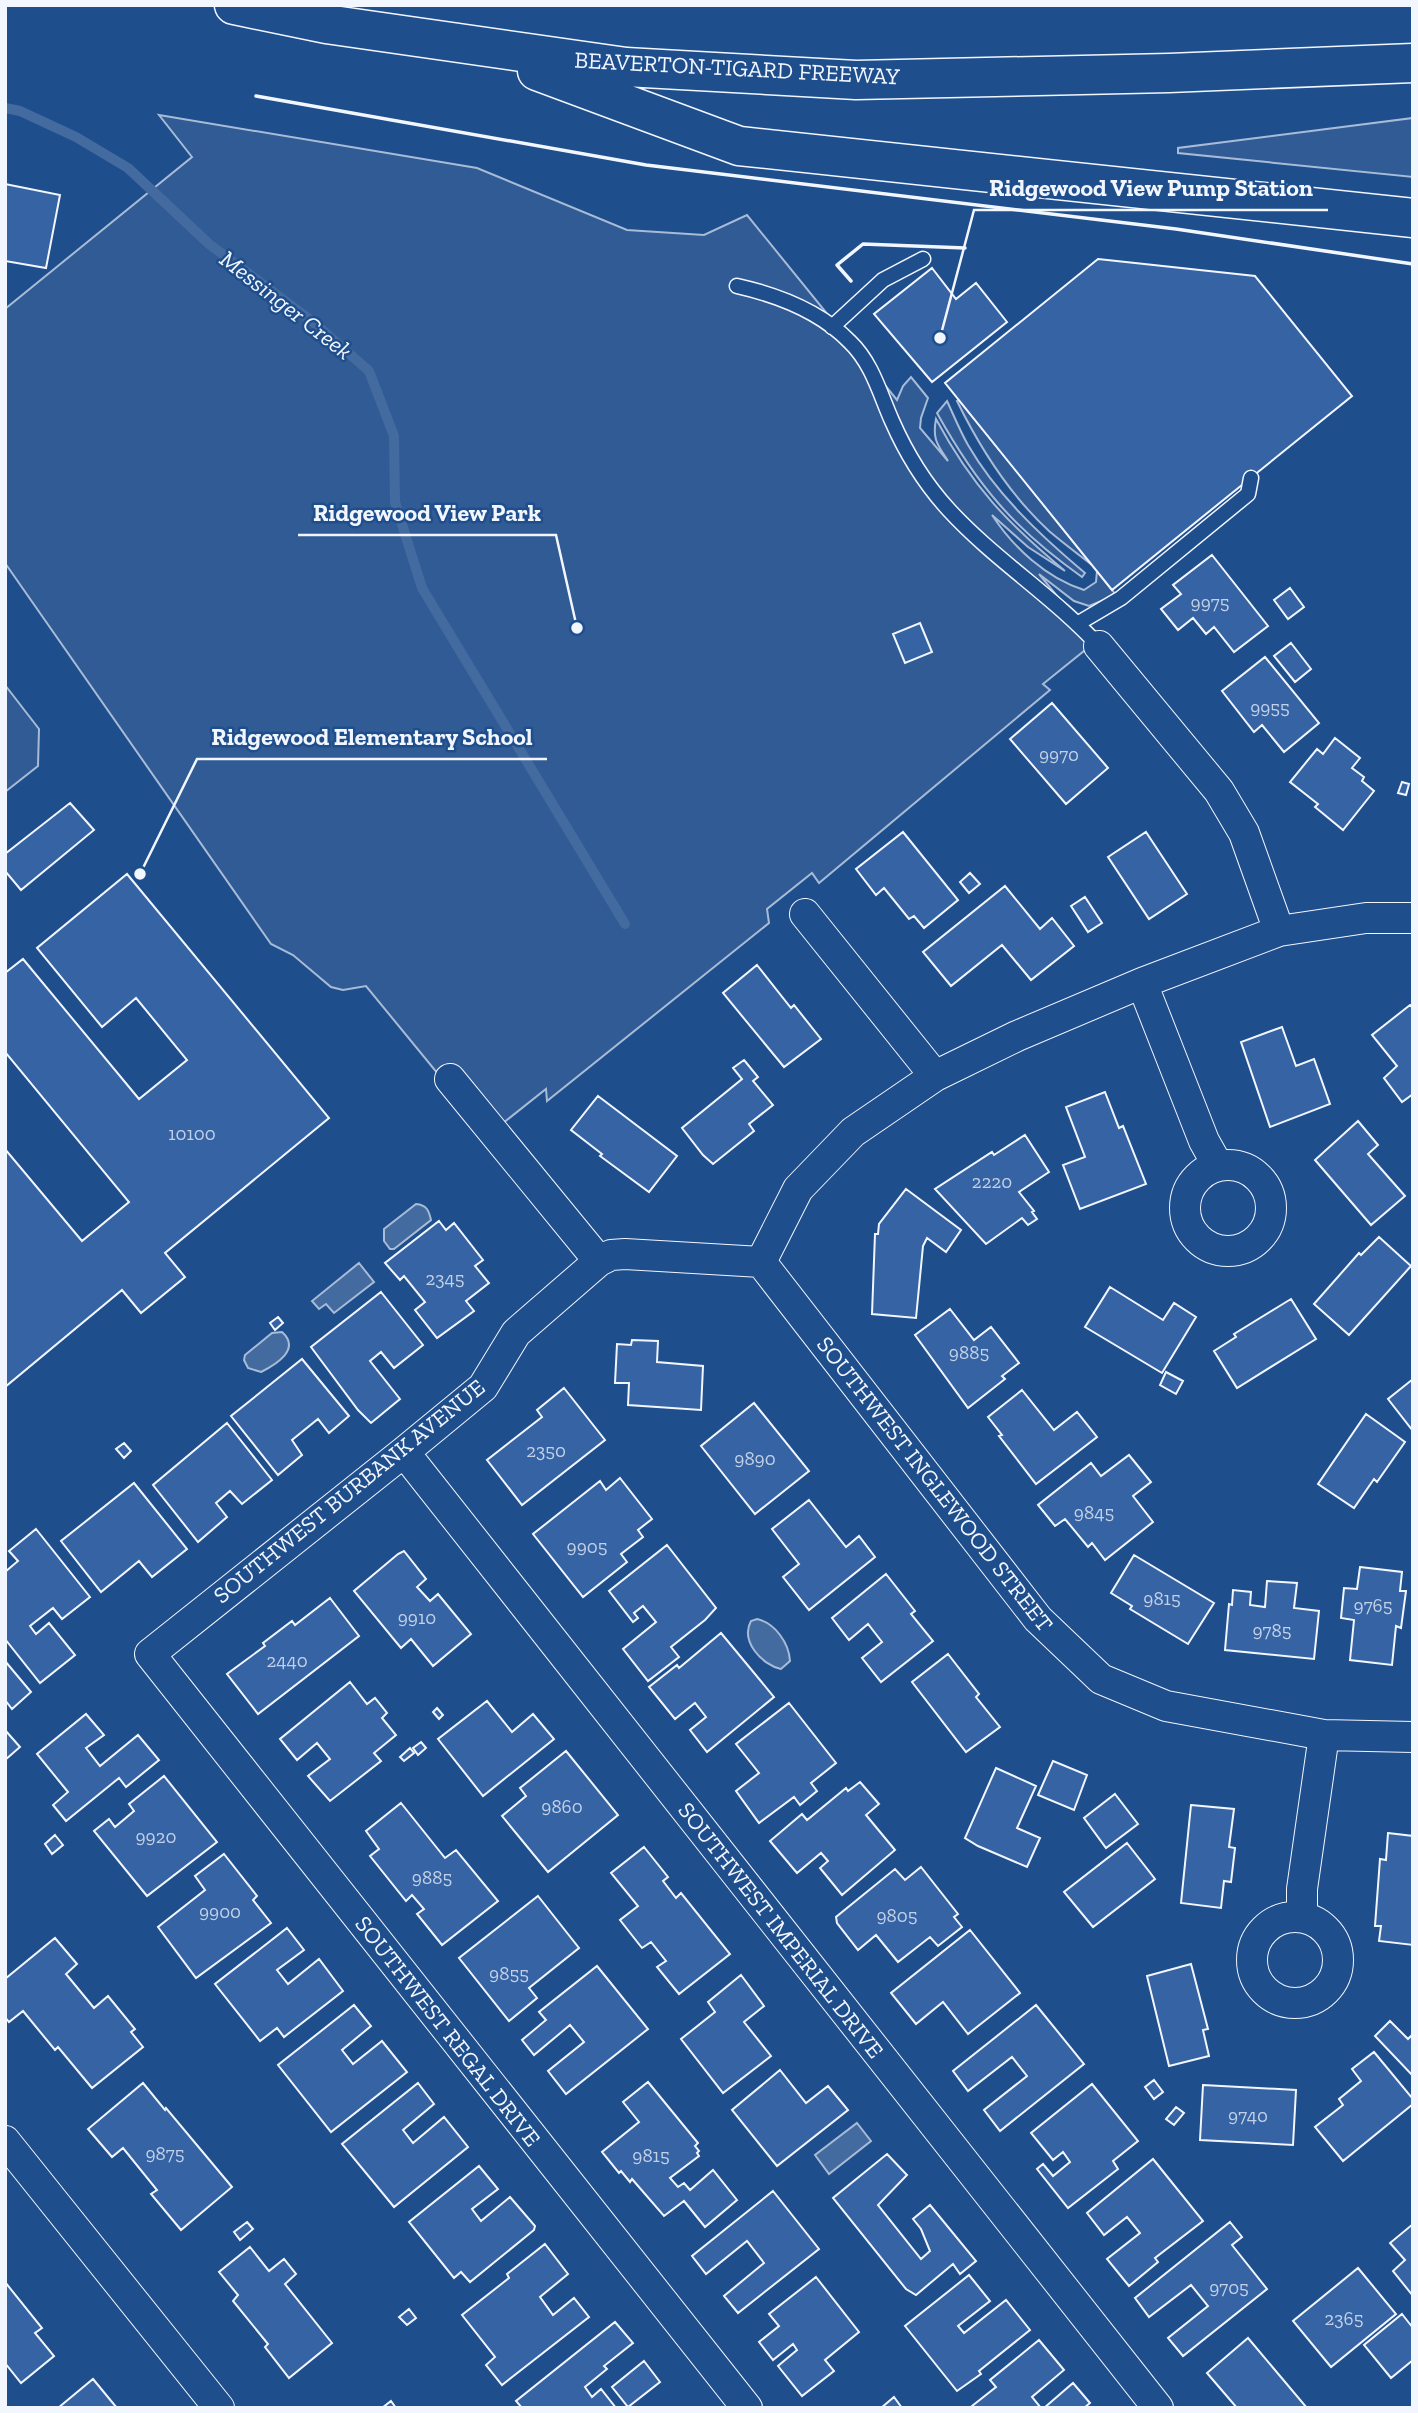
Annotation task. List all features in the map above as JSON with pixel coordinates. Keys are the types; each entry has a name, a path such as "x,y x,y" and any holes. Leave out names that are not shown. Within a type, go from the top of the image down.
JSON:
{"highway":[{"name":"BEAVERTON-TIGARD FREEWAY","path":"234,5 326,24 626,67 856,80 1169,73 1413,63"},
{"path":"470,45 739,146 1413,218"}],"street":[{"path":"1098,646 1219,791 1244,833 1279,931"},
{"path":"805,914 935,1076"},
{"path":"761,1262 799,1189 853,1132 935,1076 1017,1036 1279,931 1366,918 1413,918"},
{"path":"1143,984 1204,1141 1218,1166"},
{"path":"450,1079 599,1261"},
{"name":"SOUTHWEST BURBANK AVENUE","path":"150,1654 483,1387 516,1333 599,1261 611,1255 625,1254 761,1262"},
{"name":"SOUTHWEST INGLEWOOD STREET","path":"761,1262 1038,1619 1101,1679 1166,1706 1324,1735 1413,1737"},
{"name":"SOUTHWEST IMPERIAL DRIVE","path":"404,1452 1158,2408"},
{"name":"SOUTHWEST REGAL DRIVE","path":"150,1654 747,2408"},
{"path":"1301,1917 1302,1889 1324,1735"},
{"path":"5,2141 219,2408"}],"lane":[{"path":"832,327 883,280 923,259"},
{"path":"737,286 770,294 800,308 832,327 850,342 865,361 909,454 948,510 1077,624 1098,646"},
{"path":"1077,624 1121,598 1248,494 1251,478"}],"shaded area":[{"path":"159,115 477,168 627,230 704,235 747,215 897,400 903,386 911,377 928,398 920,428 948,461 935,437 936,419 963,464 992,502 1065,571 1028,547 992,515 1020,550 1057,578 1084,590 1096,582 1097,571 1116,595 1089,606 1074,601 1039,574 1095,642 1043,684 1050,690 819,883 812,873 767,909 769,923 547,1101 546,1089 488,1135 366,986 343,990 331,987 293,955 271,944 5,563 5,309 192,157"},
{"path":"1413,118 1413,177 1178,153 1178,148"},
{"path":"959,400 1092,565 1049,531 1021,502 986,453 957,401"},
{"path":"947,401 968,445 992,481 1036,529 1085,573 1082,577 1036,541 983,484 937,413"},
{"path":"5,685 39,729 38,766 5,792"},
{"path":"416,1204 427,1209 431,1220 394,1249 390,1249 384,1241 384,1229"},
{"path":"359,1263 374,1282 334,1313 326,1304 319,1309 312,1301"},
{"path":"282,1332 289,1344 285,1355 261,1372 248,1368 245,1355 272,1333"},
{"path":"757,1619 775,1629 784,1641 790,1661 781,1669 767,1663 751,1644 748,1629 751,1621"},
{"path":"857,2123 871,2141 829,2174 815,2155"}],"building":[{"path":"5,184 60,195 46,268 5,261"},
{"path":"1098,259 1255,276 1352,396 1112,590 945,383"},
{"path":"932,268 956,299 976,283 1007,322 932,382 874,314"},
{"path":"1212,555 1268,626 1234,652 1214,627 1206,634 1193,618 1178,630 1161,609 1181,594 1173,585"},
{"path":"1290,588 1304,607 1288,619 1274,600"},
{"path":"920,623 932,652 905,663 893,634"},
{"path":"1291,643 1311,669 1295,682 1274,656"},
{"path":"1265,657 1319,723 1284,752 1262,725 1254,732 1222,691"},
{"path":"1052,703 1108,768 1066,804 1010,739"},
{"path":"1335,738 1360,758 1352,768 1364,777 1362,781 1374,791 1343,830 1315,807 1318,804 1290,782 1317,749 1323,754"},
{"path":"1402,782 1409,784 1406,795 1398,793"},
{"path":"70,803 94,830 21,890 5,871 5,854"},
{"path":"903,832 958,900 924,928 914,916 909,919 884,888 876,895 856,869"},
{"path":"1146,832 1187,894 1149,919 1108,857"},
{"path":"970,873 980,884 969,893 960,882"},
{"path":"127,874 329,1118 165,1253 185,1277 141,1313 122,1290 5,1387 5,1149 82,1241 129,1202 5,1052 5,973 23,959 139,1099 187,1060 136,998 102,1027 37,948"},
{"path":"1005,886 1040,929 1052,918 1074,946 1031,980 1002,945 951,986 923,952"},
{"path":"1085,897 1102,923 1088,932 1071,906"},
{"path":"757,965 791,1008 794,1005 821,1039 784,1067 723,993"},
{"path":"1410,1005 1413,1008 1413,1094 1402,1102 1384,1078 1397,1066 1372,1035"},
{"path":"1282,1027 1296,1066 1314,1059 1330,1104 1270,1127 1241,1042"},
{"path":"744,1060 758,1077 753,1081 773,1105 749,1124 754,1131 713,1164 682,1128 742,1079 733,1068"},
{"path":"1105,1092 1119,1128 1123,1126 1146,1184 1080,1209 1063,1165 1085,1157 1066,1107"},
{"path":"598,1096 677,1156 649,1192 600,1156 602,1154 571,1130"},
{"path":"1358,1121 1378,1145 1368,1154 1405,1196 1371,1225 1315,1160"},
{"path":"1025,1135 1049,1172 1019,1192 1037,1219 1028,1225 1022,1218 986,1244 935,1189 992,1152 994,1155"},
{"path":"906,1189 961,1230 946,1252 927,1238 923,1246 916,1318 872,1314 875,1234 878,1234 879,1224"},
{"path":"439,1221 446,1230 454,1223 483,1260 475,1266 489,1283 466,1301 474,1311 437,1338 415,1310 425,1302 404,1276 400,1280 385,1263"},
{"path":"1379,1237 1411,1266 1349,1335 1314,1304 1359,1253 1361,1255"},
{"path":"1110,1287 1163,1320 1174,1303 1196,1317 1162,1373 1085,1327"},
{"path":"381,1292 423,1345 394,1368 381,1352 370,1361 400,1399 371,1423 358,1410 311,1347"},
{"path":"1291,1299 1316,1339 1237,1388 1214,1351 1236,1337 1234,1334"},
{"path":"950,1309 974,1340 991,1327 1019,1363 1002,1376 1005,1379 968,1408 915,1335"},
{"path":"278,1317 283,1323 275,1330 270,1323"},
{"path":"632,1340 658,1341 657,1362 703,1366 701,1410 628,1405 629,1383 615,1383 617,1344 631,1345"},
{"path":"302,1359 349,1416 329,1433 318,1419 292,1440 302,1455 278,1475 231,1416"},
{"path":"1166,1372 1183,1381 1176,1394 1160,1385"},
{"path":"1413,1379 1413,1431 1388,1399"},
{"path":"564,1388 605,1440 522,1505 487,1460 542,1417 537,1410"},
{"path":"1022,1390 1054,1430 1077,1412 1097,1437 1036,1484 999,1436 1002,1435 988,1417"},
{"path":"754,1403 809,1471 755,1514 701,1446"},
{"path":"1366,1414 1405,1442 1377,1482 1374,1479 1354,1508 1318,1484"},
{"path":"227,1423 272,1480 242,1504 230,1491 216,1503 227,1517 198,1542 153,1485"},
{"path":"124,1443 131,1451 124,1458 116,1449"},
{"path":"1129,1455 1151,1482 1133,1496 1153,1522 1105,1560 1092,1543 1088,1547 1065,1519 1055,1526 1038,1505 1091,1463 1101,1476"},
{"path":"620,1478 652,1519 638,1530 643,1537 621,1554 627,1562 583,1597 533,1534 600,1481 606,1490"},
{"path":"134,1483 187,1549 152,1577 139,1561 101,1592 61,1541"},
{"path":"809,1500 846,1547 859,1536 875,1557 809,1610 783,1577 799,1564 772,1529"},
{"path":"36,1529 90,1597 62,1619 53,1608 30,1626 36,1634 49,1623 75,1655 40,1683 5,1639 5,1572 18,1561 9,1551"},
{"path":"667,1545 716,1608 671,1647 679,1657 648,1681 623,1649 656,1622 643,1606 634,1613 638,1618 633,1622 609,1591"},
{"path":"404,1551 426,1579 417,1587 430,1601 438,1594 471,1634 433,1666 411,1639 401,1648 354,1591"},
{"path":"1134,1555 1214,1603 1188,1644 1130,1609 1132,1606 1111,1593"},
{"path":"1360,1567 1402,1572 1400,1591 1406,1591 1401,1628 1396,1626 1392,1665 1350,1660 1354,1620 1341,1618 1344,1588 1357,1589"},
{"path":"886,1574 915,1611 911,1614 933,1641 881,1682 862,1658 882,1642 868,1624 849,1640 832,1618"},
{"path":"1267,1581 1297,1583 1294,1608 1319,1611 1314,1659 1225,1650 1229,1604 1232,1605 1233,1590 1251,1592 1250,1605 1265,1607"},
{"path":"330,1598 359,1636 258,1714 227,1674 265,1646 263,1643 292,1621 295,1625"},
{"path":"721,1633 774,1697 707,1752 690,1730 706,1717 695,1703 675,1719 649,1687 677,1665 679,1668"},
{"path":"948,1654 979,1694 976,1697 1000,1727 966,1752 912,1682"},
{"path":"5,1661 31,1692 12,1709 5,1700"},
{"path":"350,1682 367,1704 375,1698 387,1713 382,1718 396,1735 374,1753 381,1761 330,1801 308,1776 330,1759 317,1743 297,1760 280,1739"},
{"path":"487,1701 512,1732 533,1714 554,1739 483,1796 438,1739"},
{"path":"789,1703 836,1763 811,1783 817,1791 800,1805 794,1797 759,1823 736,1791 759,1773 736,1744"},
{"path":"437,1708 443,1715 439,1719 433,1712"},
{"path":"86,1714 104,1735 86,1748 100,1766 138,1735 159,1760 126,1787 119,1778 66,1821 53,1805 68,1792 37,1754"},
{"path":"5,1730 20,1747 5,1760"},
{"path":"421,1742 426,1748 418,1755 413,1748"},
{"path":"410,1748 414,1753 404,1761 400,1757"},
{"path":"566,1751 618,1815 548,1872 502,1816 526,1796 520,1788"},
{"path":"1053,1761 1087,1775 1074,1810 1038,1795"},
{"path":"996,1768 1036,1786 1017,1828 1040,1838 1027,1867 965,1838"},
{"path":"164,1776 217,1842 147,1896 94,1831 109,1819 115,1827 134,1811 129,1804"},
{"path":"860,1782 879,1804 866,1815 895,1850 842,1895 820,1868 828,1861 821,1853 797,1873 770,1841 802,1814 807,1820 846,1788 848,1791"},
{"path":"1115,1794 1138,1824 1106,1848 1084,1818"},
{"path":"401,1803 445,1858 456,1850 498,1901 442,1945 417,1914 424,1909 412,1895 406,1901 370,1856 379,1849 366,1831"},
{"path":"1191,1805 1234,1809 1229,1847 1235,1848 1231,1882 1224,1881 1221,1908 1181,1903"},
{"path":"1388,1833 1413,1836 1413,1945 1379,1941 1381,1926 1375,1926 1380,1859 1386,1860"},
{"path":"55,1835 63,1845 52,1854 45,1844"},
{"path":"1127,1843 1155,1879 1093,1927 1064,1892"},
{"path":"644,1847 668,1877 663,1881 676,1898 681,1893 730,1954 679,1994 657,1967 666,1961 651,1942 642,1948 620,1920 638,1906 611,1873"},
{"path":"224,1854 257,1896 253,1900 271,1923 196,1978 158,1927 205,1890 195,1876"},
{"path":"921,1867 958,1914 954,1917 962,1927 938,1946 930,1937 898,1962 876,1935 858,1950 837,1923 836,1917 895,1869 905,1880"},
{"path":"538,1896 579,1948 529,1988 537,1998 509,2021 459,1958"},
{"path":"287,1928 304,1950 277,1970 288,1984 319,1959 343,1991 284,2037 277,2028 260,2041 215,1984"},
{"path":"970,1930 1020,1993 968,2034 943,2002 916,2024 891,1993"},
{"path":"55,1938 77,1964 66,1974 94,2008 108,1996 135,2029 131,2032 143,2047 92,2088 58,2047 55,2050 23,2011 9,2022 5,2017 5,1979"},
{"path":"1191,1964 1208,2029 1203,2030 1209,2056 1169,2066 1147,1976"},
{"path":"597,1966 648,2029 566,2094 548,2071 584,2042 570,2025 534,2055 522,2040 546,2020 539,2012"},
{"path":"741,1975 764,2006 744,2022 771,2056 723,2093 681,2039 715,2012 708,2002"},
{"path":"354,2005 371,2026 342,2050 353,2064 382,2041 407,2072 331,2132 278,2065"},
{"path":"1036,2005 1084,2064 1000,2131 984,2110 1027,2076 1012,2057 968,2091 953,2071"},
{"path":"1390,2021 1408,2039 1413,2034 1413,2076 1375,2036"},
{"path":"1374,2052 1413,2099 1413,2104 1343,2161 1315,2127 1343,2105 1339,2099 1361,2081 1352,2069"},
{"path":"780,2070 806,2103 828,2086 848,2110 777,2166 732,2110"},
{"path":"1154,2080 1163,2092 1154,2099 1145,2087"},
{"path":"648,2082 698,2143 695,2146 699,2156 670,2178 678,2187 684,2183 690,2190 713,2170 737,2200 705,2227 684,2201 664,2216 632,2179 630,2182 621,2171 619,2173 602,2152 639,2122 623,2102"},
{"path":"143,2083 232,2187 181,2230 151,2194 157,2190 123,2148 112,2157 88,2129"},
{"path":"418,2083 434,2104 403,2130 413,2143 444,2117 468,2147 394,2207 342,2144"},
{"path":"1092,2084 1138,2141 1113,2161 1118,2169 1068,2208 1037,2169 1043,2164 1053,2176 1070,2162 1063,2152 1053,2160 1031,2133"},
{"path":"1203,2085 1296,2090 1293,2145 1200,2140"},
{"path":"1176,2107 1184,2113 1174,2125 1166,2119"},
{"path":"887,2154 907,2175 878,2205 921,2259 930,2251 921,2229 913,2219 930,2205 976,2261 960,2274 953,2264 916,2295 906,2289 833,2198"},
{"path":"1153,2159 1203,2221 1155,2258 1158,2262 1129,2286 1107,2259 1140,2233 1127,2217 1104,2235 1087,2213"},
{"path":"479,2166 498,2189 472,2209 481,2221 510,2197 535,2226 534,2230 470,2282 461,2272 454,2278 409,2222"},
{"path":"773,2191 819,2249 738,2313 724,2296 764,2263 747,2241 706,2274 692,2256"},
{"path":"247,2222 253,2229 240,2240 234,2232"},
{"path":"1230,2222 1242,2237 1232,2245 1267,2289 1183,2356 1168,2338 1208,2306 1191,2285 1149,2317 1135,2298"},
{"path":"1413,2224 1413,2296 1393,2271 1405,2260 1390,2243"},
{"path":"545,2244 568,2274 540,2297 553,2315 574,2298 589,2317 502,2385 486,2365 495,2357 462,2315 509,2278 507,2274"},
{"path":"250,2247 269,2271 284,2259 296,2274 285,2284 332,2343 289,2378 265,2347 268,2344 233,2301 238,2295 219,2272"},
{"path":"1358,2268 1396,2314 1331,2367 1293,2321"},
{"path":"969,2275 990,2301 958,2326 964,2333 1006,2300 1030,2330 979,2371 981,2374 957,2391 905,2326"},
{"path":"816,2277 859,2332 825,2360 834,2371 802,2396 778,2366 797,2350 793,2344 773,2360 759,2342 779,2326 769,2314"},
{"path":"5,2282 42,2328 35,2333 54,2356 21,2383 5,2363"},
{"path":"409,2309 416,2318 407,2325 399,2317"},
{"path":"1402,2314 1413,2328 1413,2360 1391,2378 1364,2345"},
{"path":"615,2322 633,2343 604,2366 607,2369 585,2387 592,2397 601,2389 616,2408 522,2408 516,2401"},
{"path":"1248,2338 1307,2408 1237,2408 1207,2373"},
{"path":"1039,2340 1064,2370 1032,2397 1041,2408 973,2408 972,2406 996,2387 990,2380"},
{"path":"644,2361 660,2382 628,2407 612,2387"},
{"path":"93,2379 117,2408 58,2408"},
{"path":"1073,2383 1090,2403 1084,2408 1044,2408"},
{"path":"894,2397 902,2408 881,2408"},
{"path":"391,2401 396,2408 382,2408"}],"waterway":[{"name":"Messinger Creek","path":"5,108 20,111 76,137 128,168 209,244 313,322 369,371 394,436 395,502 422,588 625,924"}],"wall":[{"path":"256,96 646,165 1176,229 1413,264"},
{"path":"851,281 837,265 863,244 965,248"}],"place":[{"name":"Ridgewood View Pump Station","path":"940,338"},
{"name":"Ridgewood View Park","path":"577,628"},
{"name":"Ridgewood Elementary School","path":"140,874"}]}
